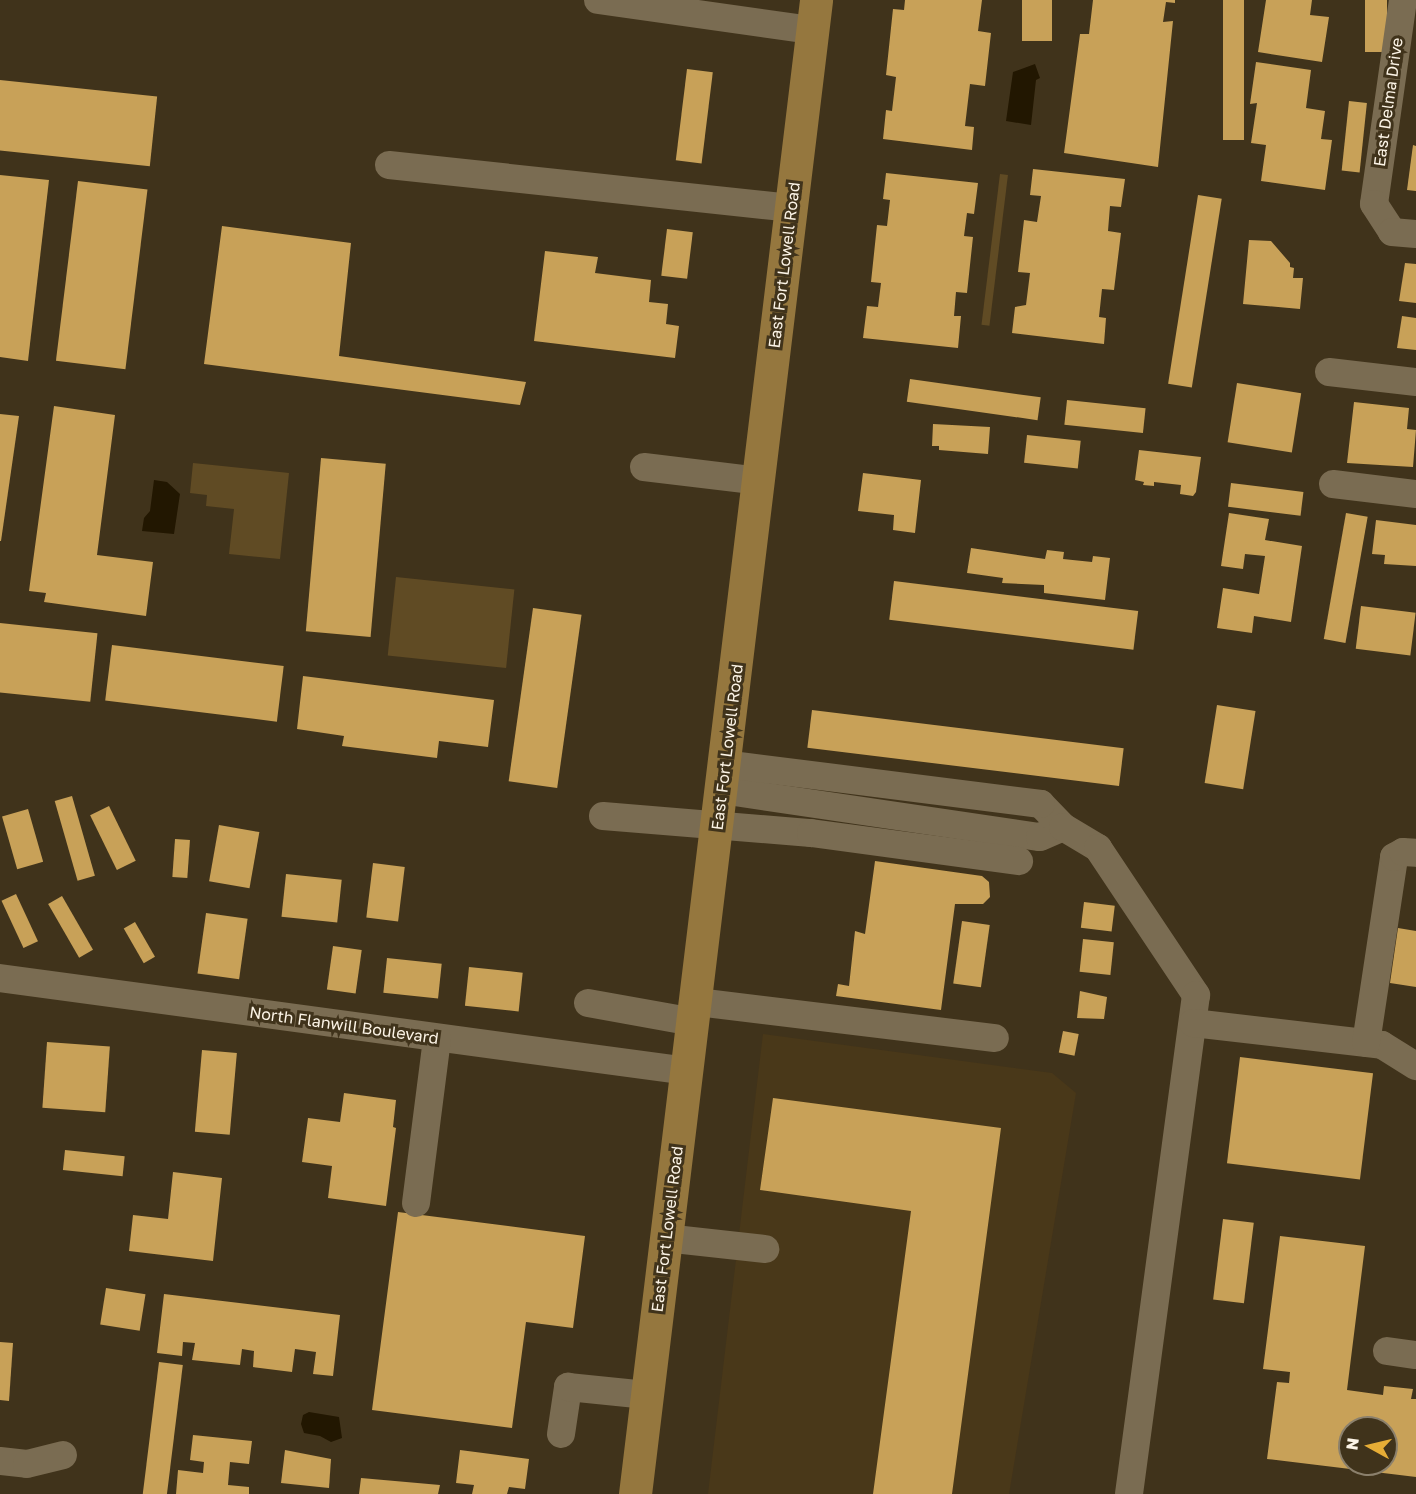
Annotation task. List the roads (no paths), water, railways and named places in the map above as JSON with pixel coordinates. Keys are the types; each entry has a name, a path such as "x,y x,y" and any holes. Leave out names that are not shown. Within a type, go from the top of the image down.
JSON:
{"main road":[{"name":"East Fort Lowell Road","path":"635,1494 814,15"}],"street":[{"path":"598,0 814,15"},
{"name":"East Delma Drive","path":"1402,0 1374,204 1392,232 1416,234"},
{"path":"389,165 791,208"},
{"path":"1329,372 1416,382"},
{"path":"644,467 759,482"},
{"path":"1332,484 1416,494"},
{"path":"723,777 1040,837 1064,827 1098,848 1196,996 1129,1494"},
{"path":"603,816 812,833 1019,861"},
{"path":"1366,1043 1394,857 1403,852 1416,854"},
{"name":"North Flanwill Boulevard","path":"0,978 687,1071"},
{"path":"588,1003 995,1038"},
{"path":"1193,1023 1382,1045 1416,1066"},
{"path":"416,1203 437,1038"},
{"path":"665,1238 765,1249"},
{"path":"1388,1351 1416,1355"},
{"path":"561,1434 568,1387 647,1395"},
{"path":"0,1461 27,1464 63,1455"}]}
